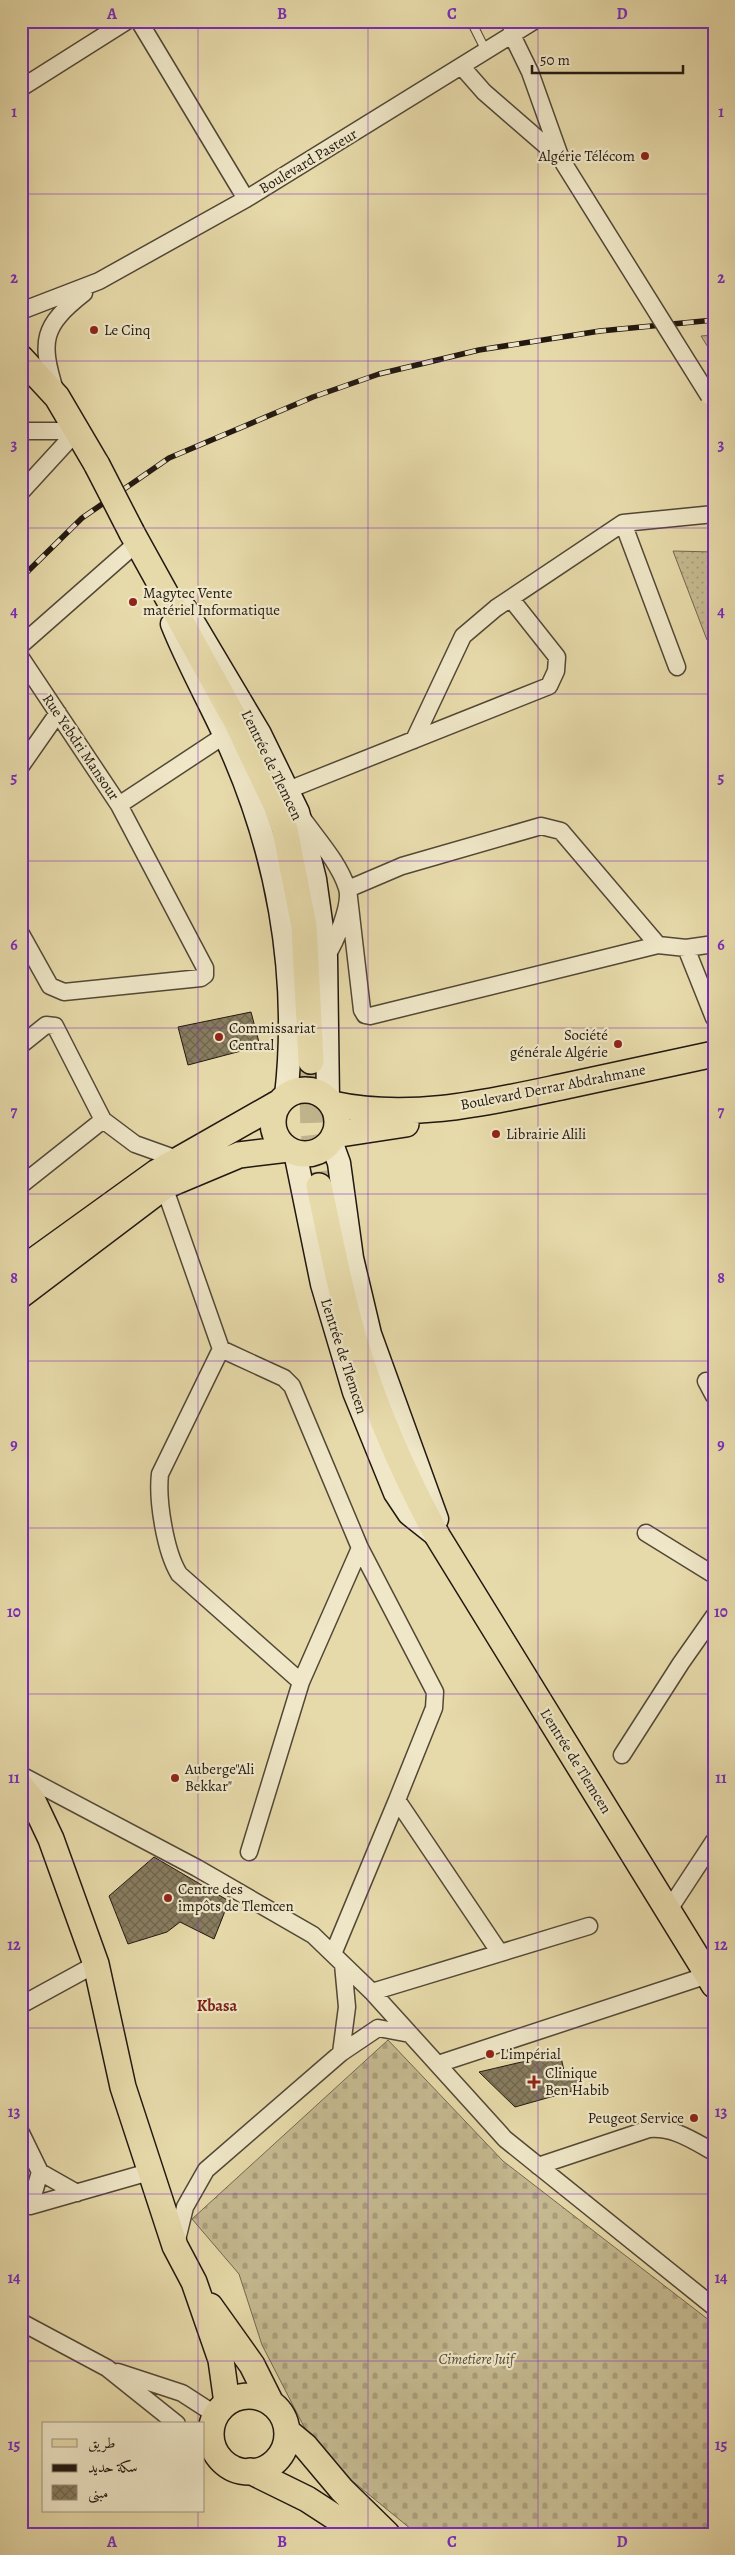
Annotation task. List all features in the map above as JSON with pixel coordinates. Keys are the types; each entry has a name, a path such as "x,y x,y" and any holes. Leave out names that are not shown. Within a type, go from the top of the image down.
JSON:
{"main road":[{"name":"L'entrée de Tlemcen","path":"21,358 57,397 97,464 155,576 177,638 225,735 271,863 281,909 288,960 290,1063 283,1099"},
{"name":"L'entrée de Tlemcen","path":"155,576 182,603 195,622 260,734 298,812 315,879 326,957 330,1102"},
{"path":"155,576 236,721 276,805 285,830 304,926 311,1061"},
{"name":"Boulevard Derrar Abdrahmane","path":"330,1102 362,1110 386,1111 485,1103 714,1054"},
{"path":"21,1270 160,1178 283,1099 303,1090 312,1091 330,1102 336,1114 333,1138 326,1147 311,1154 292,1151 239,1155 160,1178 21,1295"},
{"path":"283,1099 275,1111 274,1132 292,1151"},
{"path":"333,1138 449,1115 485,1103"},
{"name":"L'entrée de Tlemcen","path":"333,1138 339,1163 352,1258 370,1334 383,1375 434,1507 438,1537"},
{"name":"L'entrée de Tlemcen","path":"292,1151 322,1284 354,1392 395,1493 409,1514 438,1537"},
{"name":"L'entrée de Tlemcen","path":"319,1186 354,1338 400,1464 438,1537 711,1980"},
{"path":"21,1786 33,1801 51,1839 96,1964 123,2087 149,2172 176,2246 194,2282 221,2360 222,2409"},
{"path":"21,1808 51,1839"},
{"path":"194,2282 252,2365 271,2403"},
{"path":"249,2396 271,2403 279,2410 286,2431 286,2443 281,2454 273,2463 262,2469 239,2470 212,2452 212,2426 222,2409 238,2398 249,2396"},
{"path":"286,2431 305,2446 342,2490 387,2534"},
{"path":"250,2471 307,2499 361,2534"}],"street":[{"path":"21,88 128,21"},
{"path":"139,21 246,199"},
{"name":"Boulevard Pasteur","path":"99,281 246,199 462,67 511,33 534,21"},
{"path":"511,33 530,72 561,159 712,400"},
{"path":"462,67 484,92 561,159"},
{"path":"21,311 99,281"},
{"path":"57,397 46,352 51,327 66,307 99,281"},
{"path":"21,431 77,431"},
{"path":"21,492 77,431"},
{"path":"414,740 463,636 496,608 511,600 623,523 714,514"},
{"path":"623,523 676,668"},
{"path":"21,645 135,537"},
{"path":"288,790 549,686 556,671 557,657 511,600"},
{"name":"Rue Yebdri Mansour","path":"21,658 119,805 225,735"},
{"path":"21,766 58,713"},
{"path":"21,934 50,986 64,992 201,978 205,975 205,968 119,805"},
{"path":"298,812 331,857 348,889 362,1010 365,1015 380,1013 658,945 686,948 714,944"},
{"path":"348,889 402,866 541,826 561,831 658,945"},
{"path":"326,957 341,927 348,889"},
{"path":"686,948 714,1018"},
{"path":"21,1045 46,1025 57,1027 103,1120 135,1144 160,1178 222,1348 284,1378 292,1386 360,1548 435,1692 434,1708 397,1800 338,1959 347,2007 341,2053"},
{"path":"21,1185 103,1120"},
{"path":"222,1348 160,1474 158,1491 172,1564 179,1574 301,1682"},
{"path":"706,1381 714,1396"},
{"path":"646,1533 714,1575"},
{"path":"249,1852 301,1682 360,1548"},
{"path":"622,1755 681,1663 714,1616"},
{"path":"21,1776 222,1883 313,1935 372,1992 505,2138 714,2307"},
{"path":"397,1800 500,1953"},
{"path":"668,1911 714,1840"},
{"path":"372,1992 589,1926"},
{"path":"21,2005 96,1964"},
{"path":"438,2064 711,1980"},
{"path":"176,2246 185,2207 206,2170 341,2053 378,2028 410,2034"},
{"path":"538,2166 649,2129 664,2128 714,2152"},
{"path":"21,2133 40,2172 77,2192"},
{"path":"40,2172 30,2206 149,2172"},
{"path":"21,2322 107,2368 182,2393 222,2409"},
{"path":"107,2368 174,2422"}],"lane":[{"path":"471,21 486,51"}],"green space":[{"path":"714,335 714,357 701,336"},
{"path":"673,551 714,552 714,640 707,640"},
{"name":"Cimetiere Juif","path":"388,2040 503,2161 714,2324 714,2534 417,2534 317,2452 262,2345 239,2274 192,2219"}],"building":[{"name":"Commissariat Central","path":"251,1012 260,1046 188,1065 178,1027"},
{"name":"Centre des impôts de Tlemcen","path":"154,1857 229,1901 214,1939 180,1922 167,1932 128,1944 109,1896"},
{"name":"Clinique Ben Habib","path":"560,2053 565,2075 576,2071 579,2089 515,2107 479,2072"}],"tunnel":[{"path":"311,1061 313,1131 319,1186"}],"railway":[{"path":"21,578 82,518 169,458 313,397 379,374 479,350 600,331 714,320"}],"place":[{"name":"Algérie Télécom","path":"645,156"},
{"name":"Le Cinq","path":"94,330"},
{"name":"Magytec Vente matériel Informatique","path":"133,602"},
{"name":"Commissariat Central","path":"219,1037"},
{"name":"Société générale Algérie","path":"618,1044"},
{"name":"Librairie Alili","path":"496,1134"},
{"name":"Auberge\"Ali Bekkar\"","path":"175,1778"},
{"name":"Centre des impôts de Tlemcen","path":"168,1898"},
{"name":"L'impérial","path":"490,2054"},
{"name":"Clinique Ben Habib","path":"534,2082"},
{"name":"Peugeot Service","path":"694,2118"}],"district":[{"name":"Kbasa","path":"217,2006"}]}
